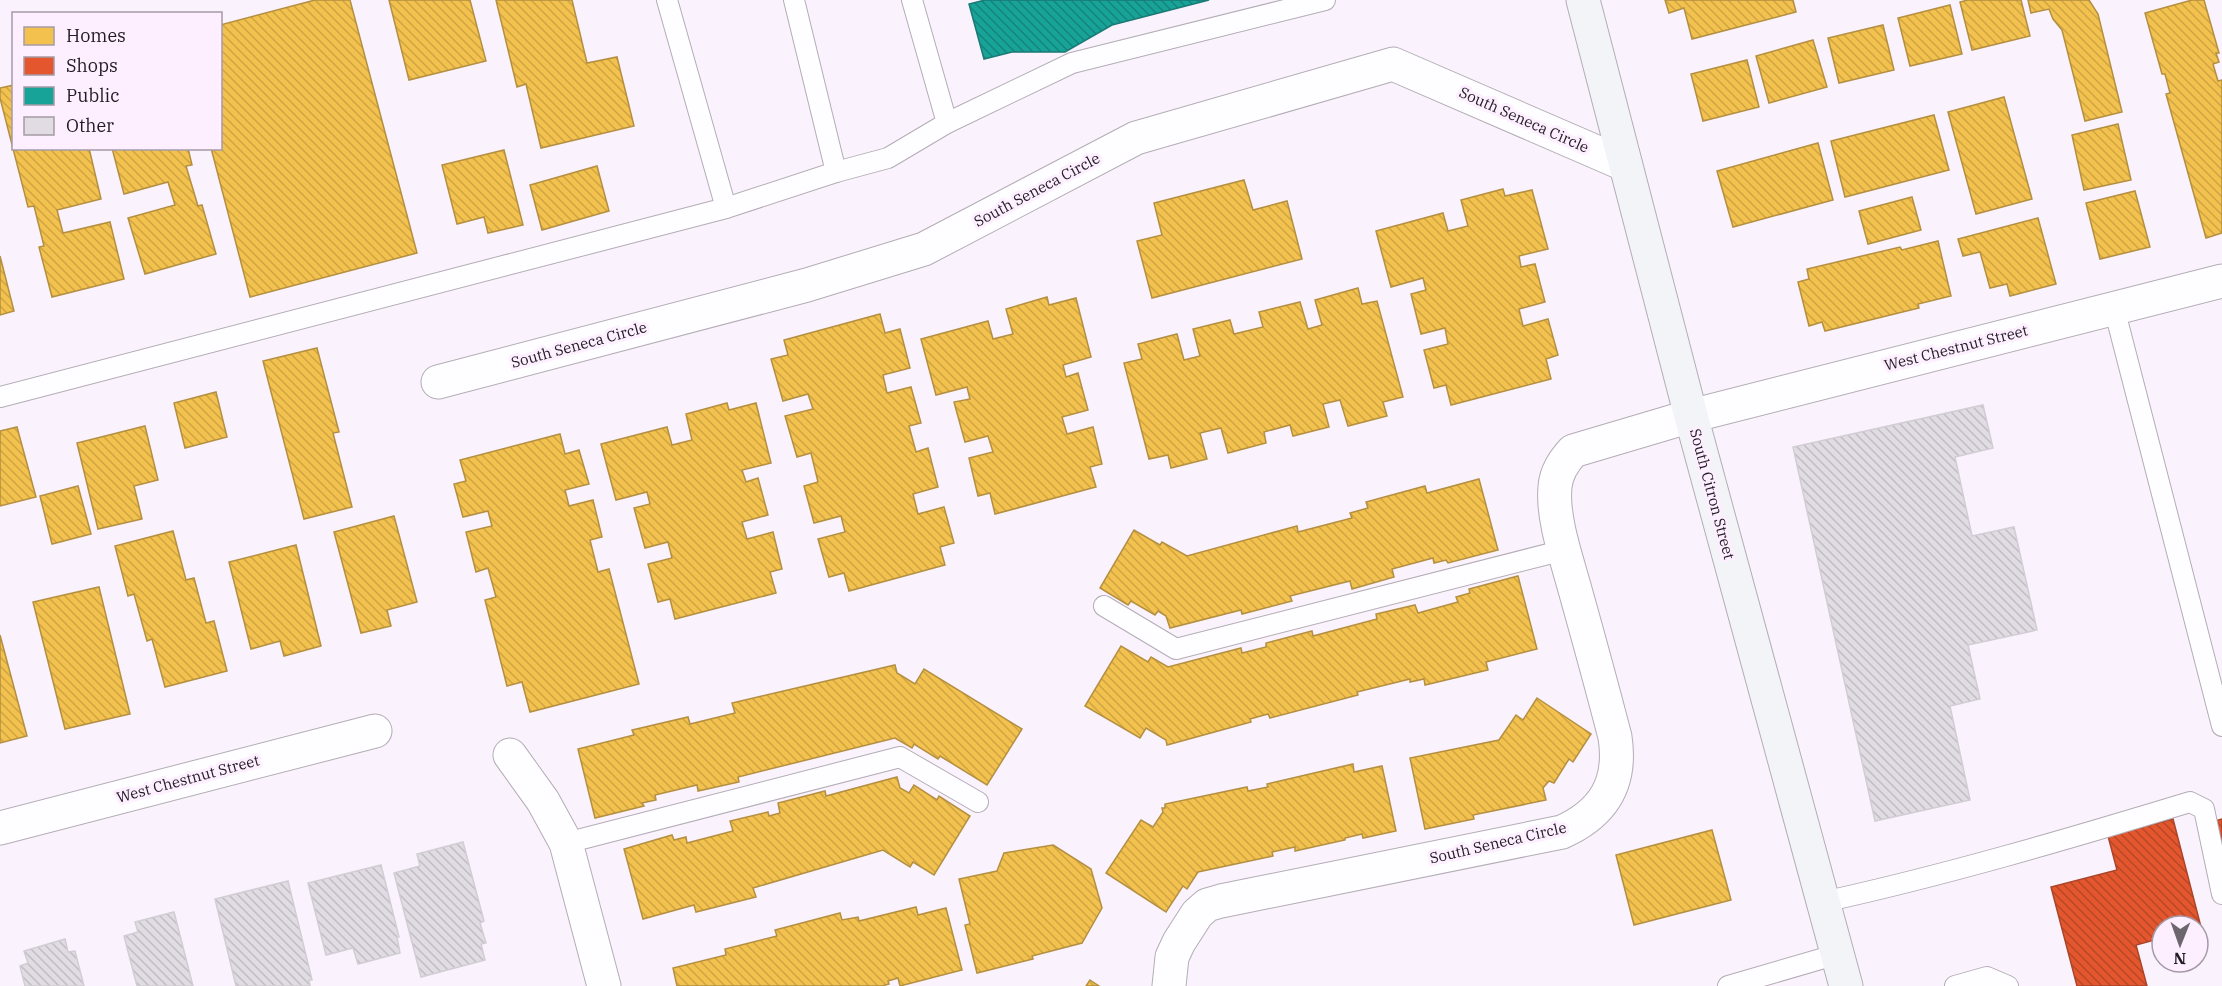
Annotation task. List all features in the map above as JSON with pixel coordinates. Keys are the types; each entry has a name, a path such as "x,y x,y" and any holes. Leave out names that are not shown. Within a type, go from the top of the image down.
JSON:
{"street":[{"name":"South Citron Street","path":"1583,0 1691,416 1846,986"},
{"name":"South Seneca Circle","path":"438,382 807,285 924,249 1136,138 1393,64 1624,164"},
{"name":"West Chestnut Street","path":"1691,416 2222,281"},
{"name":"South Seneca Circle","path":"1169,986 1172,957 1179,942 1197,914 1207,905 1562,832 1579,824 1594,812 1613,783 1618,753 1616,737 1564,550 1554,501 1555,485 1564,462 1573,451 1691,416"},
{"name":"West Chestnut Street","path":"0,828 375,731"},
{"path":"510,754 543,801 566,843 604,986"}],"lane":[{"path":"667,0 726,208"},
{"path":"794,0 836,172"},
{"path":"912,0 947,123"},
{"path":"0,398 726,208 836,172 888,158 947,123 1072,63 1325,0"},
{"path":"2114,308 2222,726"},
{"path":"1104,606 1176,649 1564,550"},
{"path":"566,843 900,757 978,802"},
{"path":"1822,902 1888,888 2057,842 2190,802 2204,809 2222,894"},
{"path":"1728,986 1838,954"},
{"path":"1955,986 1987,977 2008,986"}],"building: Homes":[{"path":"315,0 350,0 417,253 250,297 212,150 222,150 222,24"},
{"path":"389,0 470,0 486,61 409,80"},
{"path":"496,0 572,0 587,63 617,57 634,126 541,148 526,84 517,87"},
{"path":"1665,0 1793,0 1796,12 1692,39 1684,8 1669,13"},
{"path":"2021,0 2030,36 1972,50 1960,2"},
{"path":"2028,0 2089,0 2098,14 2122,112 2085,121 2062,30 2053,19 2049,9 2031,13"},
{"path":"2192,0 2204,0 2219,53 2216,53 2219,62 2213,64 2218,81 2222,80 2222,233 2206,238 2166,94 2170,93 2165,74 2162,74 2145,13"},
{"path":"1950,5 1962,54 1910,66 1898,18"},
{"path":"1883,25 1894,70 1839,83 1828,38"},
{"path":"1813,40 1827,87 1769,103 1756,56"},
{"path":"1747,60 1759,107 1703,121 1691,74"},
{"path":"12,85 12,145 0,98 0,88"},
{"path":"2004,97 2032,199 1976,214 1948,112"},
{"path":"1934,115 1949,170 1845,197 1831,141"},
{"path":"2118,124 2131,180 2084,190 2072,135"},
{"path":"1818,143 1833,200 1733,227 1717,171"},
{"path":"13,150 89,150 101,199 57,210 63,233 110,222 124,279 52,297 39,247 44,246 34,206 28,207"},
{"path":"113,150 188,150 192,165 186,166 198,206 202,205 216,254 145,274 128,218 175,205 168,182 124,194"},
{"path":"504,150 523,225 488,233 484,217 457,224 442,165"},
{"path":"597,166 609,211 542,230 530,185"},
{"path":"1244,180 1253,210 1287,201 1302,259 1152,298 1137,241 1162,235 1154,203"},
{"path":"1503,189 1505,196 1532,190 1548,249 1519,256 1521,267 1535,264 1545,302 1519,309 1523,326 1548,319 1558,355 1546,359 1551,379 1451,405 1446,385 1434,388 1424,350 1448,344 1445,328 1421,334 1411,294 1426,290 1423,278 1391,287 1376,231 1443,213 1448,231 1468,226 1461,200"},
{"path":"2135,191 2150,247 2100,259 2086,203"},
{"path":"1912,197 1921,230 1868,244 1859,211"},
{"path":"2038,218 2056,284 2010,296 2007,284 1990,288 1980,252 1963,256 1958,239"},
{"path":"1938,241 1951,296 1918,304 1919,308 1825,331 1822,322 1809,326 1798,282 1809,279 1807,269 1900,247 1902,250"},
{"path":"0,256 14,311 0,315"},
{"path":"1358,288 1362,304 1377,301 1403,397 1383,402 1387,416 1348,426 1340,400 1323,404 1329,427 1293,436 1290,425 1264,432 1266,443 1228,453 1221,428 1200,433 1207,459 1171,468 1168,455 1149,459 1124,363 1142,359 1138,344 1177,334 1184,360 1200,356 1193,329 1230,320 1234,334 1263,327 1259,312 1300,302 1308,329 1322,325 1315,300"},
{"path":"1047,297 1049,305 1076,298 1091,357 1063,365 1066,377 1078,373 1088,410 1062,417 1067,434 1093,427 1102,464 1090,467 1096,487 995,514 990,493 978,496 969,458 993,452 988,436 965,442 954,402 970,399 967,387 936,395 921,339 988,321 993,339 1013,334 1006,309"},
{"path":"880,314 885,333 900,329 910,368 883,375 887,393 911,387 921,423 909,426 916,452 928,448 938,487 913,494 918,514 944,507 954,543 940,547 945,565 849,591 844,573 829,577 818,539 845,532 841,516 814,523 804,486 818,482 811,453 797,457 785,416 813,409 808,394 783,401 771,359 788,355 784,340"},
{"path":"317,348 339,432 333,433 352,507 304,519 263,361"},
{"path":"216,392 227,437 185,448 174,403"},
{"path":"727,403 729,410 756,403 771,463 742,470 746,482 758,478 768,515 742,522 747,539 773,532 782,569 770,572 776,593 675,619 670,599 658,602 648,564 672,558 668,542 645,548 634,508 650,504 647,492 616,500 601,444 667,427 672,445 692,440 686,414"},
{"path":"145,426 158,480 134,486 142,519 98,529 77,443"},
{"path":"17,427 36,497 0,506 0,431"},
{"path":"560,434 565,454 579,450 589,484 565,490 569,506 593,500 602,537 590,540 598,572 609,569 639,684 530,712 522,682 507,686 485,600 496,597 488,568 476,572 466,532 492,526 488,511 463,517 454,484 466,481 460,460"},
{"path":"1479,479 1498,550 1448,563 1446,560 1434,563 1433,558 1392,569 1394,577 1352,589 1350,581 1290,596 1292,601 1242,614 1241,610 1170,628 1166,616 1158,611 1155,615 1131,601 1128,605 1100,588 1134,530 1160,545 1162,542 1187,556 1297,526 1298,532 1352,518 1350,513 1368,508 1366,502 1425,486 1427,493"},
{"path":"78,486 91,534 52,544 40,496"},
{"path":"394,516 417,602 387,610 391,626 361,633 334,532"},
{"path":"173,531 186,580 194,578 206,623 214,621 227,671 165,687 152,639 147,641 134,594 128,596 115,546"},
{"path":"296,545 321,646 284,656 280,641 251,649 229,562"},
{"path":"1518,576 1537,649 1486,662 1488,670 1425,685 1424,679 1410,682 1410,679 1270,718 1268,714 1250,719 1251,722 1167,745 1166,740 1146,728 1140,738 1085,706 1121,646 1148,662 1151,657 1168,667 1241,648 1242,653 1266,647 1266,643 1312,631 1313,636 1377,619 1376,614 1415,605 1418,613 1458,602 1456,597 1470,593 1469,589"},
{"path":"99,587 130,714 65,729 33,602"},
{"path":"0,635 27,736 0,743"},
{"path":"895,665 897,673 915,684 924,669 1022,729 987,785 940,756 938,759 914,744 912,748 895,738 738,777 739,782 698,791 697,785 655,795 656,800 642,803 644,806 595,818 578,749 634,735 632,730 688,717 690,724 735,713 732,703"},
{"path":"1537,698 1591,734 1573,762 1569,759 1554,783 1549,781 1543,788 1546,800 1473,815 1474,819 1425,829 1410,758 1499,740 1516,715 1523,720"},
{"path":"1353,764 1354,772 1382,766 1396,831 1363,838 1362,834 1295,851 1295,847 1272,852 1273,856 1198,872 1187,889 1183,886 1166,912 1106,873 1141,820 1153,827 1163,812 1162,808 1165,808 1165,804 1247,787 1248,791 1268,787 1267,784"},
{"path":"897,777 900,788 909,793 914,785 937,800 939,796 970,816 934,875 913,862 910,867 883,850 753,888 756,897 696,912 694,905 643,919 624,849 672,835 674,840 686,837 687,843 733,831 730,821 768,812 769,816 780,813 778,803 825,791 826,796"},
{"path":"1712,830 1731,900 1634,925 1616,855"},
{"path":"1053,845 1091,869 1102,908 1082,943 1032,956 1033,959 977,973 965,925 970,924 959,879 997,871 1004,853"},
{"path":"916,907 918,915 946,908 962,970 900,986 898,978 882,986 677,986 673,968 726,955 725,949 777,936 775,930 840,913 842,920 858,917 859,921"},
{"path":"1090,980 1099,986 1086,986"}],"building: Shops":[{"path":"2173,819 2198,914 2150,914 2150,941 2136,945 2147,986 2077,986 2051,887 2117,870 2108,836"},
{"path":"2222,819 2222,850 2215,821"}],"building: Public":[{"path":"985,0 1209,0 1112,25 1065,52 1012,52 984,59 969,4"}],"building: Other":[{"path":"1983,405 1993,448 1955,457 1972,536 2014,527 2037,630 1968,645 1980,699 1950,706 1970,800 1875,821 1793,447"},
{"path":"463,842 484,921 480,923 486,943 481,944 485,960 421,977 394,873 420,866 417,854"},
{"path":"381,865 399,937 397,937 400,953 358,964 353,948 326,955 308,883"},
{"path":"288,881 312,980 309,980 310,986 236,986 215,899"},
{"path":"174,912 193,986 137,986 124,936 138,932 135,922"},
{"path":"65,939 68,952 75,951 84,986 25,986 20,966 28,963 24,951"}]}
